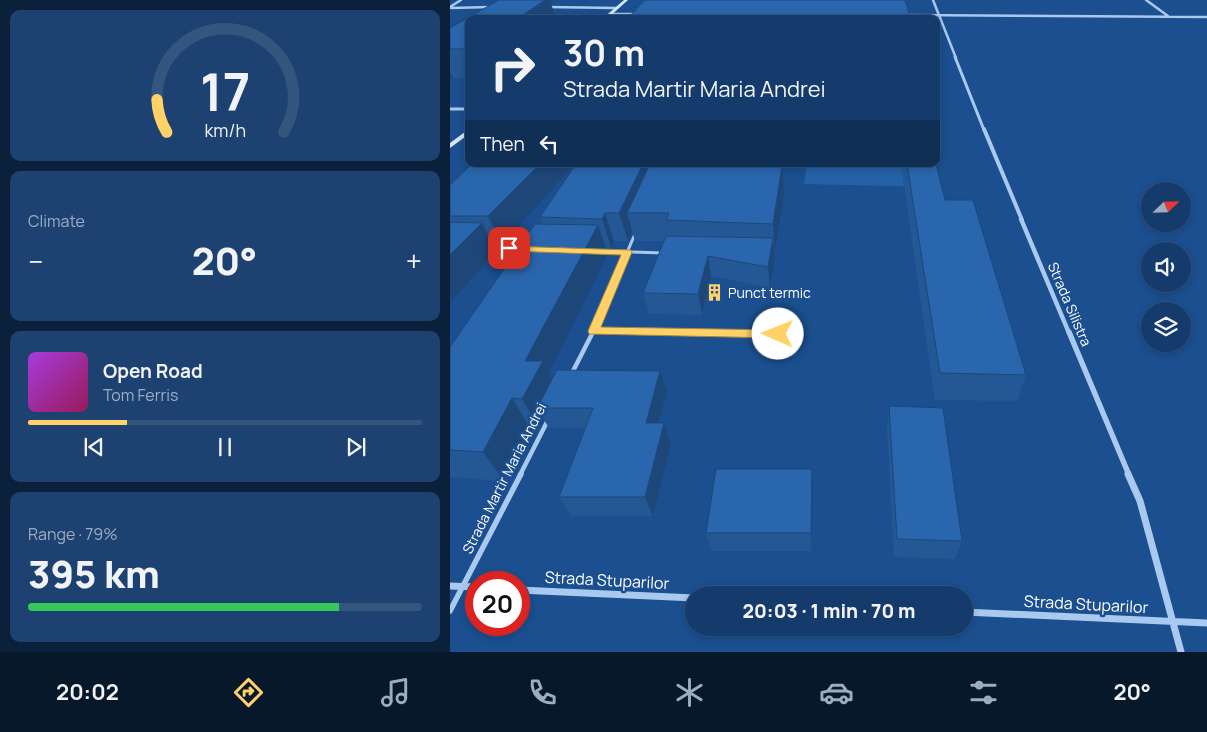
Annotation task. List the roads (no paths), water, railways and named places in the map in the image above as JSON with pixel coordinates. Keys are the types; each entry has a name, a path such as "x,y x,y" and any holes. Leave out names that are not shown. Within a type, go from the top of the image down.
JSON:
{"main road":[{"path":"611,14 626,0"},
{"path":"450,146 465,134"}],"street":[{"path":"450,7 461,0"},
{"name":"Strada Silistra","path":"933,0 939,15"},
{"path":"1146,0 1168,17"},
{"path":"450,7 496,7"},
{"path":"541,7 616,8"},
{"path":"611,14 638,14"},
{"path":"901,15 939,15"},
{"path":"940,15 1207,17"},
{"name":"Strada Silistra","path":"940,18 980,120 1140,501 1181,652"},
{"path":"450,109 465,109"},
{"path":"450,586 463,587"},
{"name":"Strada Stuparilor","path":"530,591 685,598"},
{"name":"Strada Stuparilor","path":"973,612 1207,623"}],"lane":[{"path":"571,375 593,331 639,226"},
{"path":"490,248 529,249"},
{"path":"598,251 666,253"},
{"path":"593,331 778,334"},
{"name":"Strada Martir Maria Andrei","path":"450,611 553,411"}],"place":[{"name":"Punct termic","path":"714,292"}]}
